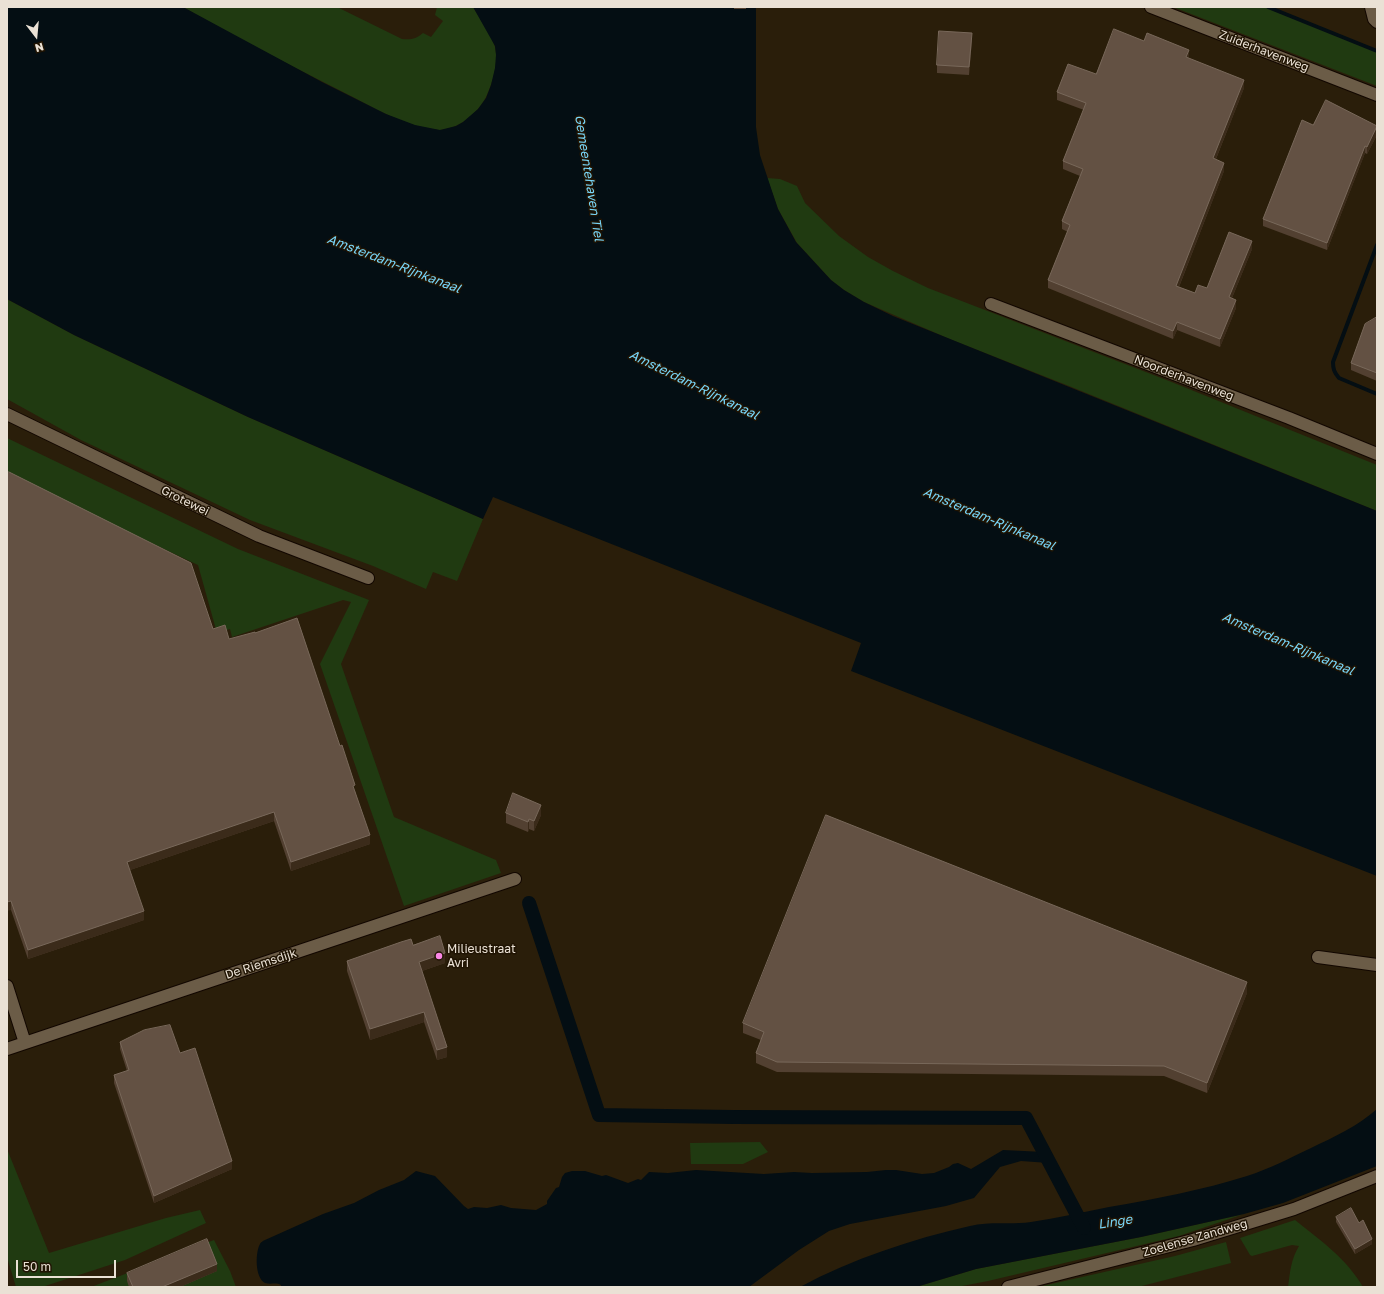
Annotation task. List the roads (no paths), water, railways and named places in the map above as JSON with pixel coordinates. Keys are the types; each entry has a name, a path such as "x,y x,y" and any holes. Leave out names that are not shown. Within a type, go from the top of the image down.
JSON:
{"street":[{"name":"Zuiderhavenweg","path":"1151,7 1377,95"},
{"path":"1371,7 1374,19 1377,22"},
{"name":"Noorderhavenweg","path":"991,304 1289,418 1377,454"},
{"name":"Grotewei","path":"7,414 259,536 368,578"},
{"name":"De Riemsdijk","path":"7,1049 515,879"},
{"path":"1318,957 1377,966"},
{"path":"7,986 24,1043"},
{"name":"Zoelense Zandweg","path":"1008,1287 1193,1240 1294,1209 1377,1176"}],"water":[{"path":"7,7 183,7 322,82 386,114 415,125 440,130 456,126 478,109 486,98 491,85 495,68 495,46 473,7 756,7 756,127 760,155 778,209 796,242 831,280 864,302 893,316 1377,511 1377,876 851,671 861,643 493,497 483,519 248,417 74,335 7,299"},
{"name":"Linge","path":"1377,1109 1377,1166 1283,1203 1244,1214 1141,1237 976,1269 916,1287 800,1287 840,1267 861,1259 948,1231 993,1223 1023,1223 1050,1219 1179,1194 1247,1176 1279,1163 1337,1135 1362,1121"},
{"path":"1003,1150 1044,1152 1049,1163 1021,1161 1000,1167 974,1198 946,1206 850,1224 829,1231 799,1250 749,1287 281,1287 279,1284 265,1283 259,1276 257,1265 258,1248 264,1240 323,1214 354,1203 379,1190 404,1180 416,1171 435,1176 468,1209 474,1207 487,1208 501,1205 511,1208 536,1210 547,1204 547,1201 556,1188 559,1187 565,1173 572,1171 585,1171 602,1176 606,1175 628,1183 638,1179 641,1180 649,1172 668,1173 696,1170 764,1174 896,1170 922,1174 934,1173 958,1163 971,1169"}],"waterway":[{"path":"1268,7 1377,51"},
{"path":"1377,245 1333,362 1334,370 1339,378 1377,394"},
{"path":"529,903 599,1115 1026,1118 1084,1228"}],"place":[{"name":"Milieustraat Avri","path":"439,956"}],"water label":[{"name":"Gemeentehaven Tiel","path":"589,178"},
{"name":"Amsterdam-Rijnkanaal","path":"394,264"},
{"name":"Amsterdam-Rijnkanaal","path":"694,385"},
{"name":"Amsterdam-Rijnkanaal","path":"989,519"},
{"name":"Amsterdam-Rijnkanaal","path":"1288,644"}]}
